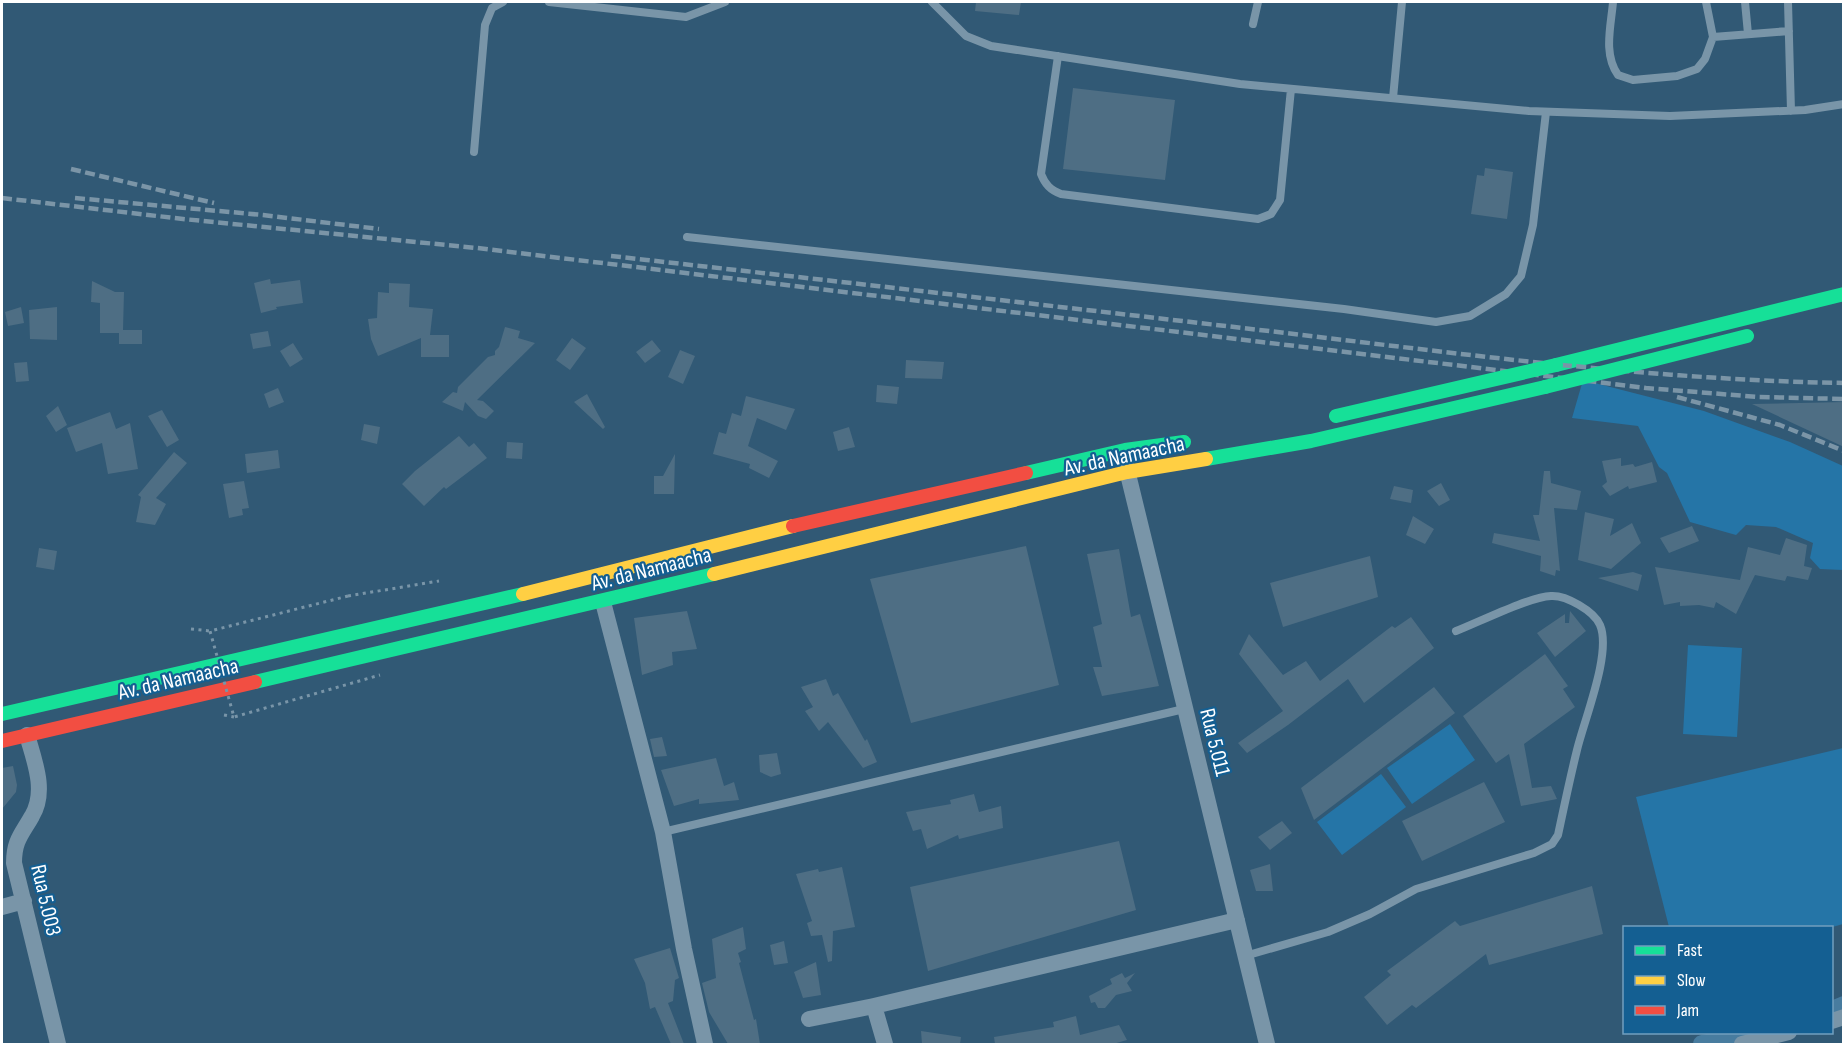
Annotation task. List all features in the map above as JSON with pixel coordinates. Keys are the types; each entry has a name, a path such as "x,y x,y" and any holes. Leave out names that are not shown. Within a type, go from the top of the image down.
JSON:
{"highway":[{"path":"1331,417 1556,365 1844,294"},
{"name":"Av. da Namaacha","path":"2,741 603,602 1127,472 1311,441 1545,387 1752,335"},
{"name":"Av. da Namaacha","path":"2,714 627,569 737,539 1125,450 1195,441"}],"street":[{"name":"Rua 5.011","path":"1125,450 1127,472 1267,1044"},
{"path":"603,602 663,832 684,949 705,1044"},
{"name":"Rua 5.003","path":"27,735 38,777 39,796 33,815 21,832 14,852 14,863 58,1044"},
{"path":"2,906 24,902"},
{"path":"809,1019 874,1006 1237,920"},
{"path":"874,1006 885,1044"},
{"path":"1742,1044 1781,1034"}],"lane":[{"path":"474,152 485,25 492,8 503,2"},
{"path":"549,2 686,17 725,2"},
{"path":"932,2 966,36 991,46 1240,84 1546,112 1670,116 1791,111 1844,104"},
{"path":"1253,24 1257,2"},
{"path":"1392,98 1402,2"},
{"path":"1612,2 1609,50 1611,66 1618,75 1633,80 1677,76 1697,69 1705,59 1713,37 1706,2"},
{"path":"1745,2 1748,34"},
{"path":"1788,2 1791,111"},
{"path":"1713,37 1788,31"},
{"path":"1058,56 1041,174 1045,184 1061,194 1258,219 1271,214 1280,200 1291,89"},
{"path":"687,237 1344,309 1436,322 1470,316 1506,294 1521,276 1533,225 1546,112"},
{"path":"1245,956 1328,932 1370,914 1416,889 1534,853 1552,844 1558,835 1577,748 1600,671 1603,643 1601,626 1579,604 1552,596 1524,603 1456,631"},
{"path":"663,832 1184,709"}],"path":[{"path":"191,629 210,631 348,596 440,581"},
{"path":"210,631 234,717 380,675"}],"shaded area":[{"path":"1583,380 1704,411 1790,442 1843,466 1843,570 1820,569 1810,558 1813,543 1776,527 1746,525 1736,535 1690,522 1667,473 1659,467 1638,426 1572,418"},
{"path":"1688,645 1742,648 1737,737 1683,734"},
{"path":"1450,724 1475,760 1412,804 1387,768"},
{"path":"1843,748 1843,924 1833,927 1669,926 1636,797"},
{"path":"1381,774 1406,807 1342,855 1317,822"}],"building":[{"path":"976,2 1021,2 1019,15 975,11"},
{"path":"1073,88 1175,100 1165,180 1063,169"},
{"path":"1485,168 1513,172 1507,219 1471,214 1477,175 1484,176"},
{"path":"270,279 271,284 300,280 303,303 276,307 277,309 261,313 254,283"},
{"path":"92,281 115,292 124,292 123,330 142,330 142,344 119,344 119,333 100,333 100,303 91,302"},
{"path":"389,283 410,284 409,307 433,309 430,335 449,335 449,357 421,357 421,338 378,356 371,339 368,319 377,318 378,292 389,293"},
{"path":"21,307 24,323 8,326 5,312"},
{"path":"57,307 57,340 30,339 29,310"},
{"path":"505,327 520,331 518,338 535,343 477,400 483,401 494,411 486,419 478,416 465,402 463,411 442,402 453,392 457,393 458,387 488,357 495,355"},
{"path":"268,331 271,346 253,349 250,334"},
{"path":"572,338 586,348 570,370 556,360"},
{"path":"652,340 661,351 645,363 636,352"},
{"path":"293,343 303,359 290,367 280,351"},
{"path":"680,350 695,356 683,384 668,377"},
{"path":"906,360 944,362 942,379 905,378"},
{"path":"27,362 29,381 16,382 14,363"},
{"path":"877,385 899,387 897,404 876,402"},
{"path":"278,388 284,402 269,408 264,394"},
{"path":"587,394 605,427 603,429 574,402"},
{"path":"746,396 795,409 786,430 757,418 748,446 778,461 769,478 749,468 750,464 713,454 719,432 726,434 732,413 741,416"},
{"path":"1844,402 1844,447 1752,404"},
{"path":"58,406 67,425 56,432 46,416"},
{"path":"162,410 179,440 167,447 148,416"},
{"path":"110,412 116,429 130,423 138,469 108,474 102,443 76,452 67,428"},
{"path":"364,424 380,427 377,444 361,440"},
{"path":"849,427 855,447 838,451 833,432"},
{"path":"459,436 469,447 474,443 487,458 446,489 444,487 424,506 402,484"},
{"path":"507,442 523,443 522,459 506,458"},
{"path":"278,450 280,468 247,473 245,454"},
{"path":"174,452 187,463 156,498 166,504 155,525 136,522 141,497 138,495"},
{"path":"675,454 674,494 654,494 654,476 663,476"},
{"path":"1621,458 1621,466 1633,464 1635,467 1652,462 1657,482 1629,489 1628,486 1610,496 1602,486 1607,482 1602,461"},
{"path":"1544,471 1550,471 1551,483 1581,491 1577,510 1554,508 1560,571 1556,570 1555,576 1540,571 1541,556 1492,543 1494,533 1540,541 1533,515 1539,515"},
{"path":"244,481 249,508 242,509 243,515 229,518 223,484"},
{"path":"1441,483 1450,500 1439,506 1427,491"},
{"path":"1394,486 1413,490 1411,503 1390,499"},
{"path":"1585,512 1614,519 1610,536 1632,523 1641,543 1611,569 1578,560"},
{"path":"1413,516 1434,529 1425,544 1406,535"},
{"path":"1692,526 1699,541 1669,553 1660,538"},
{"path":"1786,538 1807,545 1804,566 1812,568 1808,580 1787,576 1785,581 1755,575 1736,614 1716,602 1714,608 1699,605 1680,606 1680,602 1664,605 1655,567 1740,580 1748,547 1780,555"},
{"path":"1026,546 1059,685 911,723 870,579"},
{"path":"39,548 57,551 54,570 36,567"},
{"path":"1119,549 1131,617 1140,614 1159,686 1102,696 1093,667 1102,667 1093,627 1102,624 1087,554"},
{"path":"1370,556 1378,597 1283,627 1270,583"},
{"path":"1633,572 1642,575 1638,591 1598,578"},
{"path":"687,611 697,649 672,652 673,665 642,675 634,618"},
{"path":"1570,611 1586,631 1555,657 1537,633 1565,614 1565,623 1569,623"},
{"path":"1411,617 1434,648 1364,703 1348,679 1247,753 1238,743 1283,711 1239,654 1249,634 1283,675 1306,661 1320,681 1392,626 1395,628"},
{"path":"1545,654 1568,686 1563,689 1575,707 1524,744 1532,788 1551,786 1557,799 1521,806 1509,754 1496,763 1463,716"},
{"path":"826,679 833,696 838,693 865,741 867,739 877,762 863,768 828,722 819,731 805,711 813,707 801,687"},
{"path":"1434,687 1455,713 1314,820 1301,788"},
{"path":"662,737 667,756 654,757 650,739"},
{"path":"777,753 781,774 771,777 760,772 759,755"},
{"path":"716,758 724,786 734,782 739,800 699,804 699,799 674,806 661,770"},
{"path":"13,766 16,792 2,809 2,768"},
{"path":"1484,782 1505,822 1422,861 1402,821"},
{"path":"974,794 979,812 1001,806 1003,828 959,839 958,835 927,849 921,829 913,831 906,812 951,804 950,800"},
{"path":"1282,821 1292,833 1270,850 1258,837"},
{"path":"1119,841 1136,910 928,971 910,887"},
{"path":"1270,864 1273,891 1256,891 1250,870"},
{"path":"842,867 855,927 833,931 832,961 828,962 822,935 811,936 807,923 812,921 796,874"},
{"path":"1592,886 1603,934 1489,965 1486,954 1416,1008 1412,1005 1387,1025 1364,997 1391,975 1387,971 1455,921 1460,926"},
{"path":"743,927 746,949 738,953 741,962 739,963 754,1020 756,1019 760,1044 728,1044 709,1012 702,983 716,978 712,939"},
{"path":"784,941 788,963 774,965 770,945"},
{"path":"670,948 679,978 675,980 673,1001 668,1003 684,1044 671,1044 655,1007 650,1009 645,983 634,959"},
{"path":"816,962 821,995 803,998 794,972"},
{"path":"1122,973 1125,978 1135,973 1127,983 1132,991 1116,995 1105,1008 1098,1008 1095,1002 1091,1003 1089,996 1112,984 1110,979"},
{"path":"1076,1016 1080,1035 1119,1025 1127,1040 1113,1044 995,1044 994,1037 1054,1027 1053,1022"},
{"path":"921,1031 961,1037 960,1044 922,1044"}],"waterway":[{"path":"1833,1010 1844,1005"},
{"path":"1702,1044 1750,1034"}],"railway":[{"path":"71,169 214,203"},
{"path":"2,198 183,219 477,248 1646,388 1759,397 1844,399"},
{"path":"75,198 263,215 379,229"},
{"path":"611,256 1494,358 1634,372 1844,383"},
{"path":"1677,397 1780,425 1844,451"}],"traffic: fast":[{"path":"1556,365 1844,294"},
{"path":"1545,387 1747,336"},
{"path":"1336,416 1556,365"},
{"path":"1206,459 1311,441 1545,387"},
{"path":"1026,473 1125,450 1184,442"},
{"path":"255,682 714,574"},
{"path":"2,714 523,594"}],"traffic: slow":[{"path":"714,574 1127,472 1206,459"},
{"path":"523,594 793,526"}],"traffic: jam":[{"path":"793,526 1026,473"},
{"path":"2,741 255,682"}]}
